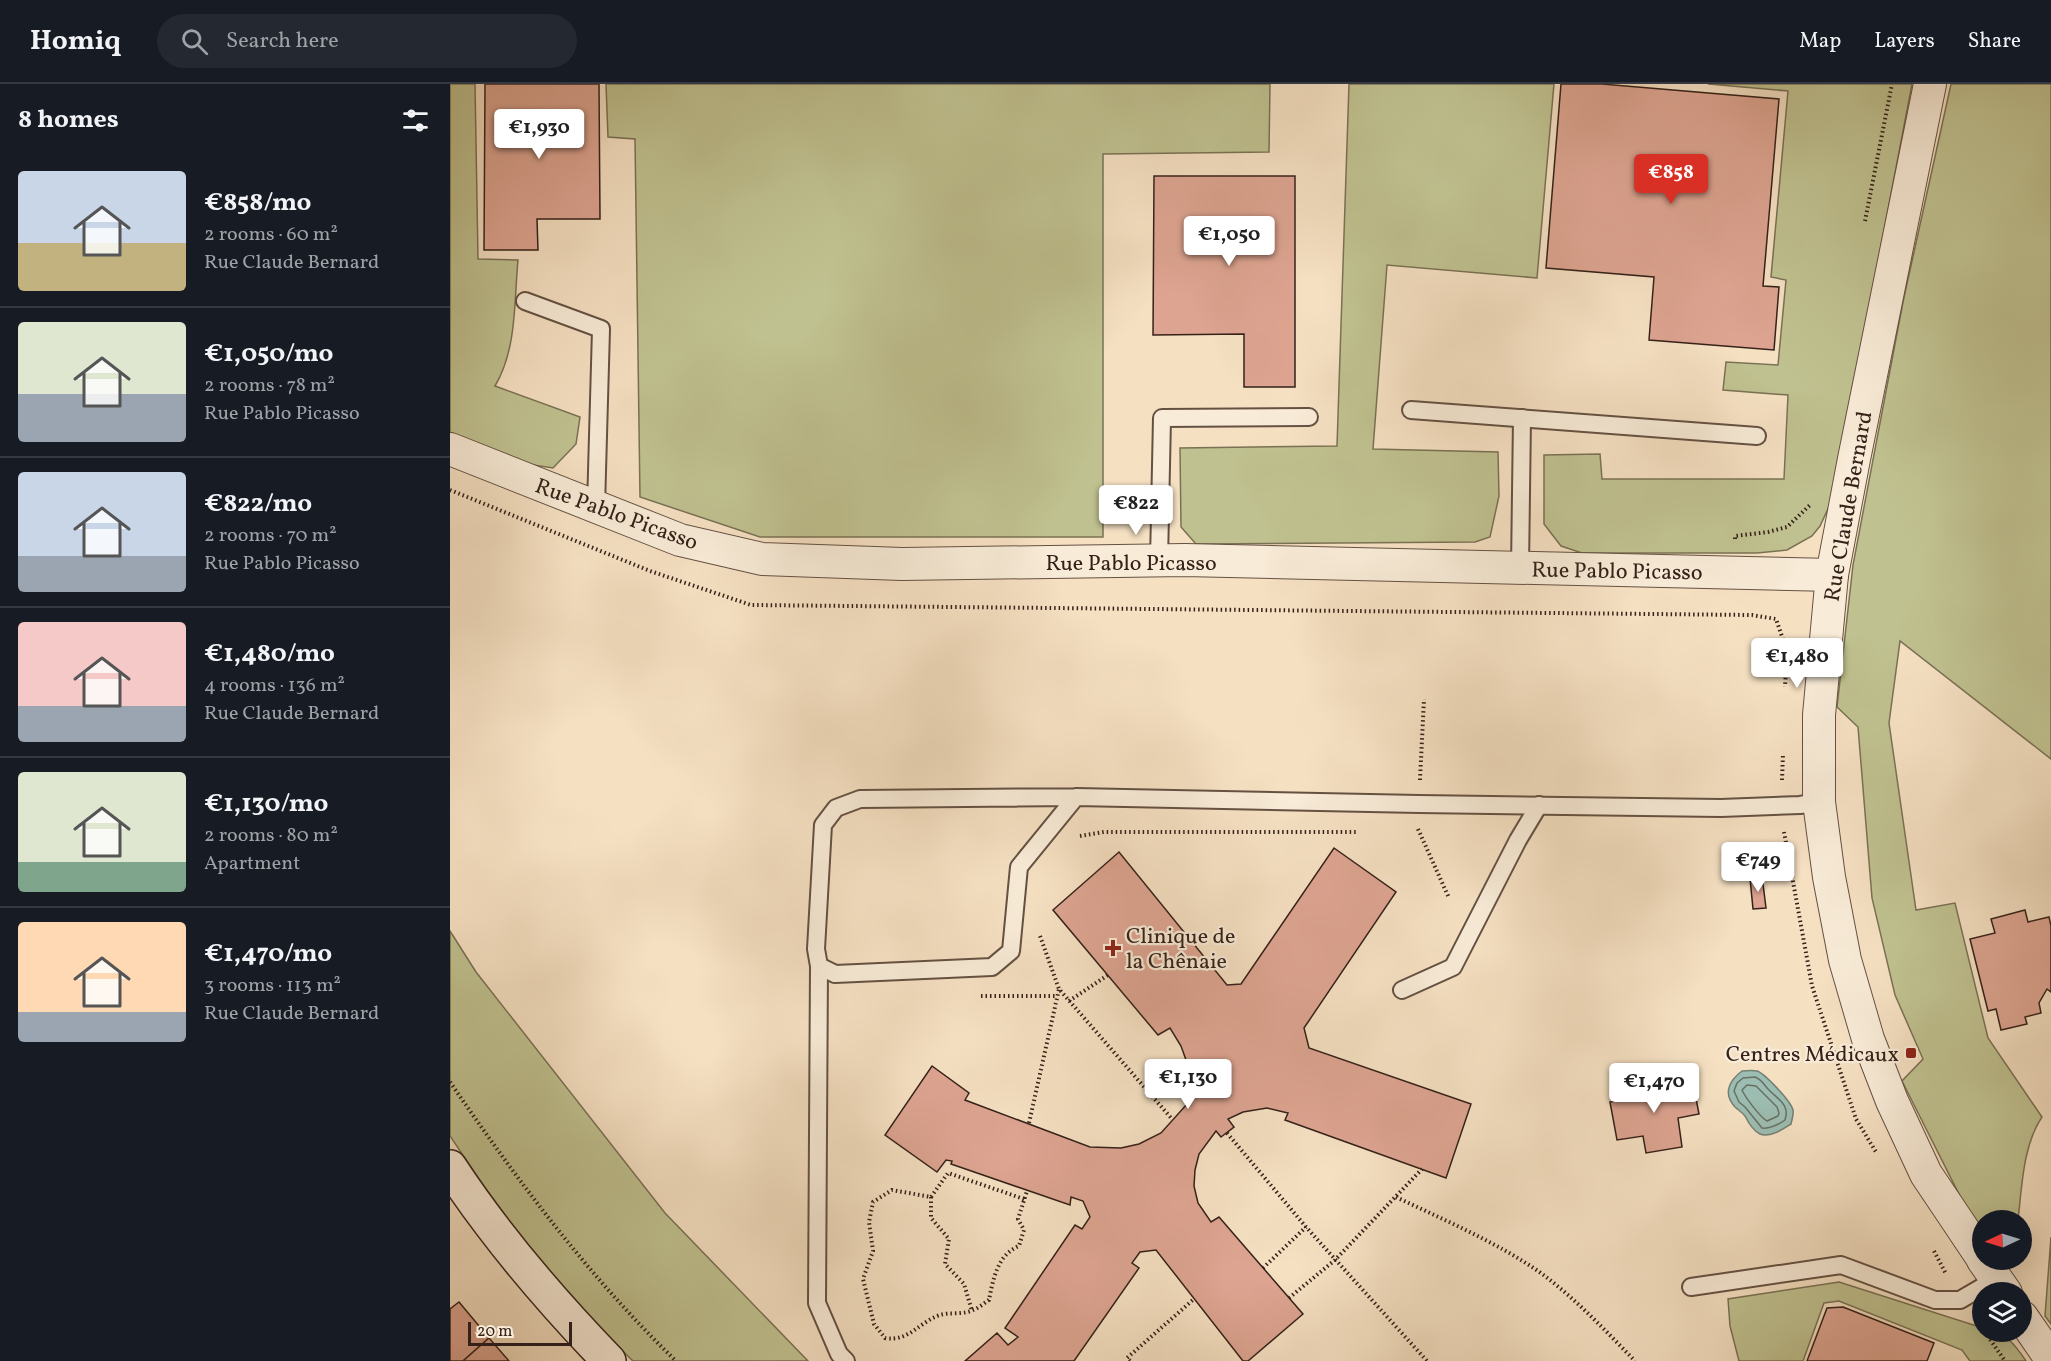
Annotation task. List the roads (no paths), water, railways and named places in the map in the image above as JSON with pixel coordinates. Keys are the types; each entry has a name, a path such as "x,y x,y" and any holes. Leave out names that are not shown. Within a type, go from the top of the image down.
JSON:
{"street":[{"name":"Rue Claude Bernard","path":"1930,84 1832,575 1819,716 1819,802 1829,877 1845,960 1868,1039 1892,1101 1926,1174 1992,1273"},
{"name":"Rue Pablo Picasso","path":"450,449 680,540 762,559 902,564 1160,561 1832,575"},
{"path":"450,1167 520,1262 562,1312 609,1361"},
{"path":"2032,1331 2051,1359"}],"lane":[{"path":"525,301 601,329 596,507"},
{"path":"1411,410 1757,436"},
{"path":"1160,561 1162,418 1309,417"},
{"path":"1520,568 1521,418"},
{"path":"846,1361 839,1353 817,1303 819,966 816,949 823,825 836,808 860,799 1076,797 1721,808 1819,802"},
{"path":"819,966 835,974 992,967 1011,951 1020,867 1076,797"},
{"path":"1402,990 1453,967 1518,840 1539,805"},
{"path":"1691,1287 1841,1264 1935,1300 1960,1300 1992,1273"}],"water":[{"path":"1742,1071 1757,1071 1777,1088 1788,1100 1793,1110 1791,1124 1768,1135 1760,1134 1753,1129 1744,1115 1731,1102 1728,1092 1734,1078"}],"place":[{"name":"Clinique de la Chênaie","path":"1113,948"},
{"name":"Centres Médicaux","path":"1911,1053"}]}
